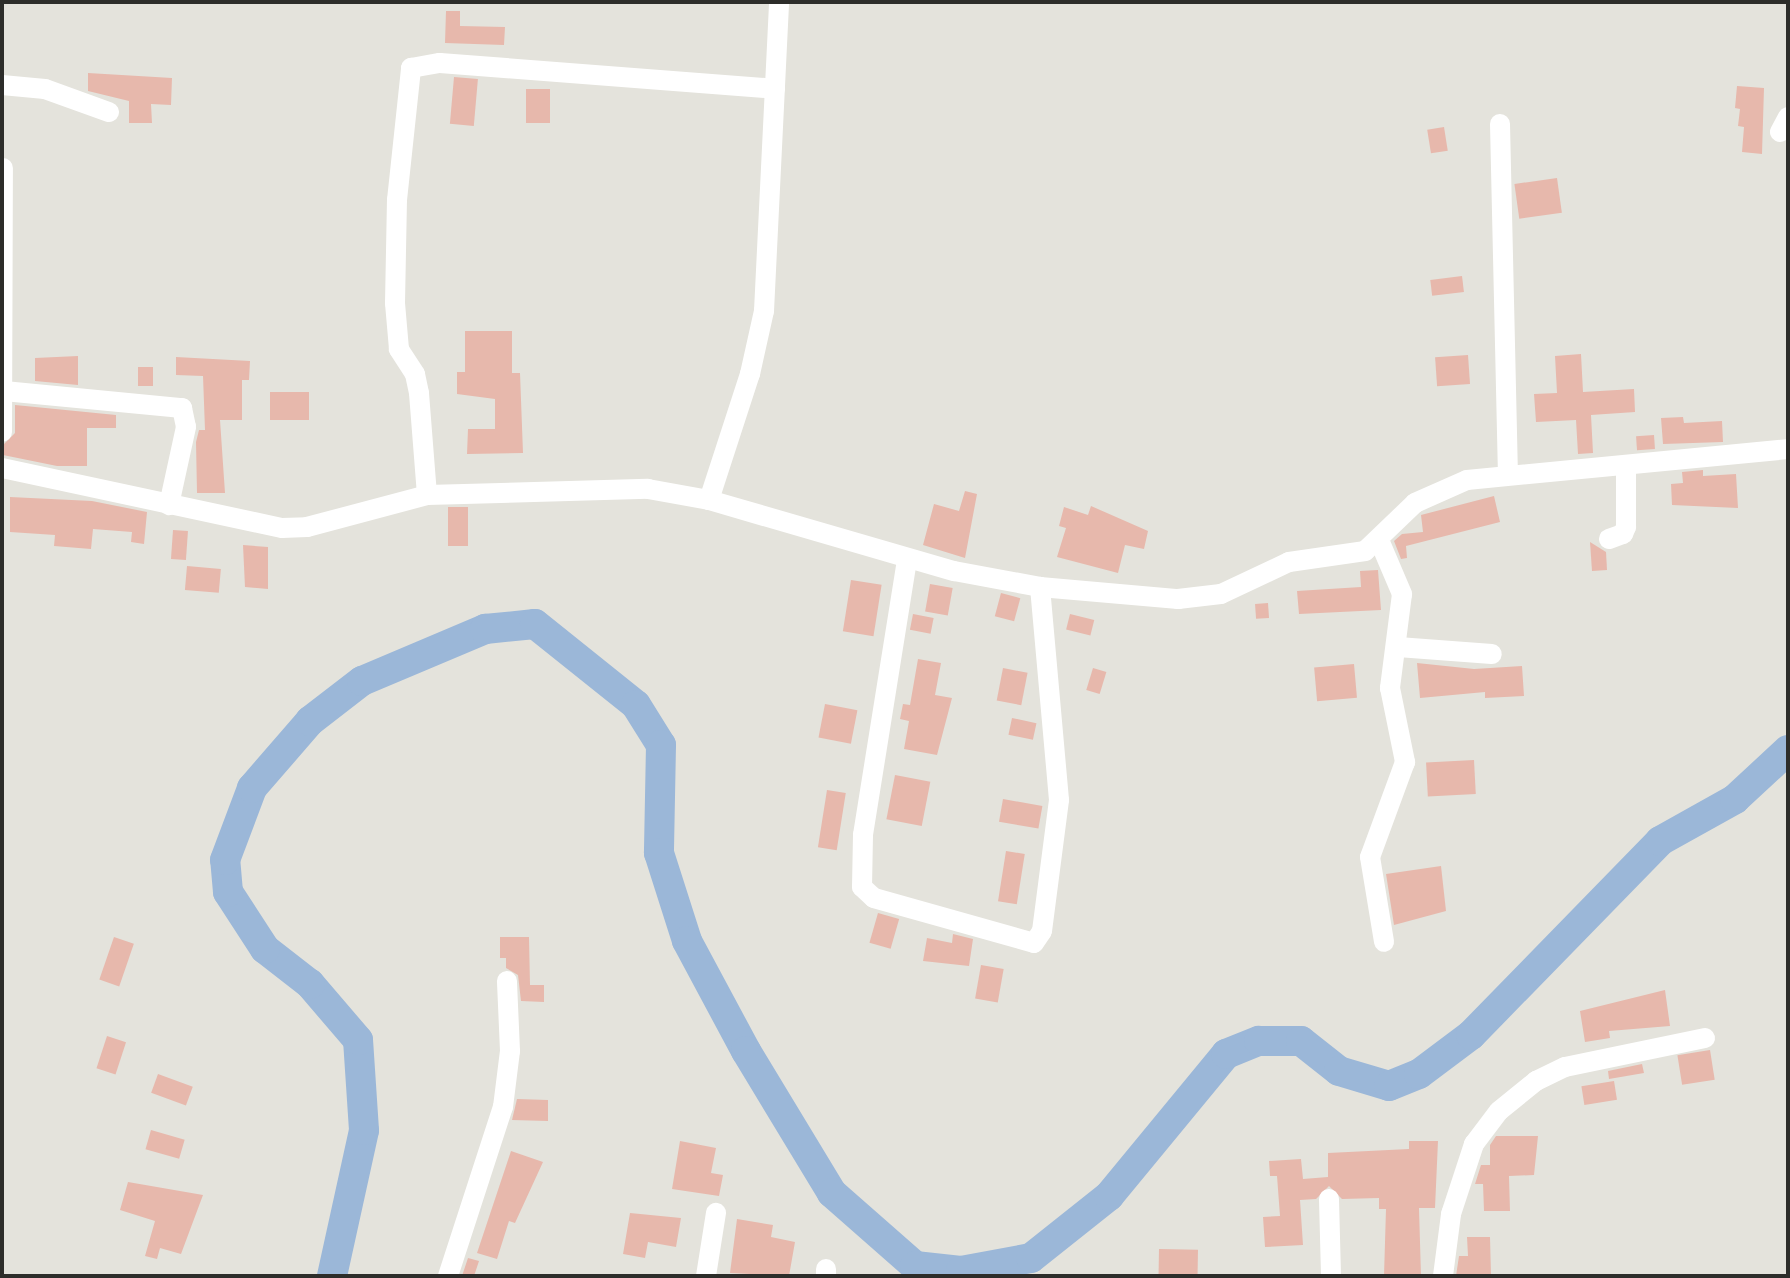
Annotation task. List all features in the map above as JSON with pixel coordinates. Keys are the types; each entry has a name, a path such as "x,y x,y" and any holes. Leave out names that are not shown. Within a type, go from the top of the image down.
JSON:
{"street":[{"path":"709,500 764,311 779,2"},
{"path":"427,495 419,393 415,374 399,349 395,303 397,200 411,68 440,63 775,89"},
{"path":"2,85 45,89 109,112"},
{"path":"1500,124 1508,475"},
{"path":"2,155 2,420"},
{"path":"4,391 182,408 186,427 169,505"},
{"path":"2,468 169,505 299,528 427,495 621,487 709,500 907,560 1040,587 1209,597 1277,565 1360,552 1379,540 1397,517 1437,490 1508,475 1788,449"},
{"path":"1609,539 1622,535 1626,527 1626,465"},
{"path":"1379,540 1402,594 1398,647 1390,688 1405,762 1370,857 1384,942"},
{"path":"907,560 863,835 862,885 874,898 1034,943 1042,931 1059,800 1040,587"},
{"path":"1398,647 1492,654"},
{"path":"448,1276 503,1107 510,1051 507,981"},
{"path":"1443,1276 1451,1214 1474,1144 1499,1111 1536,1081 1565,1067 1705,1038"},
{"path":"1329,1199 1331,1276"},
{"path":"706,1276 716,1213"}],"building":[{"path":"446,11 460,11 460,26 505,27 504,45 445,43"},
{"path":"88,73 172,78 171,105 151,104 152,123 129,123 129,101 88,91"},
{"path":"454,77 478,79 474,126 450,124"},
{"path":"1737,86 1764,88 1762,154 1742,152 1744,127 1738,126 1740,109 1735,108"},
{"path":"526,89 550,89 550,123 526,123"},
{"path":"1444,127 1448,151 1431,153 1427,130"},
{"path":"1557,178 1562,213 1519,219 1514,184"},
{"path":"1462,276 1464,292 1432,296 1430,280"},
{"path":"465,331 512,331 512,373 520,373 523,453 467,454 468,429 495,429 495,399 457,394 457,372 465,372"},
{"path":"1581,354 1583,392 1634,389 1635,412 1591,415 1593,453 1578,454 1576,420 1536,422 1534,394 1557,393 1555,356"},
{"path":"1468,355 1470,384 1437,386 1435,357"},
{"path":"78,356 78,385 35,381 35,358"},
{"path":"176,357 250,361 249,380 242,380 242,420 220,420 225,493 197,493 196,442 199,430 205,430 203,376 176,375"},
{"path":"138,367 153,367 153,386 138,386"},
{"path":"270,392 309,392 309,420 270,420"},
{"path":"15,405 116,415 116,428 87,428 87,466 57,466 3,455 3,445 15,433"},
{"path":"1683,417 1684,423 1722,421 1723,442 1663,444 1661,418"},
{"path":"1654,435 1655,449 1637,450 1636,436"},
{"path":"1703,470 1703,476 1736,474 1738,508 1672,505 1671,484 1683,483 1682,472"},
{"path":"965,491 977,494 965,558 923,545 934,504 959,511"},
{"path":"1494,496 1500,522 1406,546 1407,558 1401,559 1394,541 1402,534 1423,532 1421,515"},
{"path":"10,497 92,501 147,512 144,544 131,542 132,532 93,529 91,549 54,546 55,535 10,532"},
{"path":"1091,506 1148,531 1144,549 1125,545 1118,573 1057,557 1066,528 1059,526 1064,507 1088,515"},
{"path":"448,507 468,507 468,546 448,546"},
{"path":"173,530 188,531 186,560 171,559"},
{"path":"1590,542 1606,552 1607,570 1592,571"},
{"path":"243,545 268,547 268,589 245,587"},
{"path":"187,566 221,569 219,593 185,590"},
{"path":"1378,570 1381,610 1299,614 1297,591 1361,587 1360,571"},
{"path":"851,580 882,585 873,636 843,631"},
{"path":"930,584 953,588 948,616 925,612"},
{"path":"1001,593 1020,598 1014,621 995,616"},
{"path":"1268,603 1269,618 1256,619 1255,604"},
{"path":"913,614 934,618 931,634 910,630"},
{"path":"1070,614 1094,620 1090,636 1066,630"},
{"path":"918,659 941,663 935,695 952,698 937,755 904,749 909,721 900,719 903,704 910,705"},
{"path":"1417,663 1474,669 1522,666 1524,696 1485,698 1485,692 1420,698"},
{"path":"1354,664 1357,698 1317,701 1314,667"},
{"path":"1003,668 1028,673 1021,705 997,700"},
{"path":"1093,668 1106,672 1100,694 1086,690"},
{"path":"825,704 857,710 851,744 819,737"},
{"path":"1012,718 1036,723 1033,740 1008,735"},
{"path":"1474,760 1476,794 1428,796 1426,763"},
{"path":"895,775 930,782 922,826 886,819"},
{"path":"827,790 846,793 837,850 818,847"},
{"path":"1003,799 1042,806 1038,829 999,822"},
{"path":"1006,851 1025,854 1017,904 998,901"},
{"path":"1441,866 1446,911 1394,925 1386,874"},
{"path":"878,913 899,919 891,949 869,943"},
{"path":"953,934 973,939 969,966 923,961 927,938 952,943"},
{"path":"114,937 134,944 119,986 99,980"},
{"path":"500,937 529,937 530,985 544,985 544,1002 521,1001 518,975 506,968 506,958 500,958"},
{"path":"981,965 1004,969 998,1002 975,998"},
{"path":"1665,990 1670,1026 1609,1031 1610,1038 1585,1042 1580,1011"},
{"path":"107,1036 126,1042 116,1075 96,1068"},
{"path":"1710,1050 1715,1080 1682,1085 1677,1055"},
{"path":"1642,1064 1644,1073 1609,1079 1608,1071"},
{"path":"158,1074 193,1087 186,1105 151,1093"},
{"path":"1614,1081 1617,1100 1584,1105 1581,1086"},
{"path":"517,1099 548,1100 548,1121 512,1120"},
{"path":"151,1130 185,1140 179,1159 145,1149"},
{"path":"1496,1136 1538,1136 1534,1175 1509,1176 1510,1211 1484,1211 1483,1184 1475,1184 1481,1165 1490,1165 1490,1145"},
{"path":"680,1141 716,1148 711,1173 723,1175 719,1196 672,1189"},
{"path":"1409,1141 1438,1141 1435,1208 1419,1208 1421,1276 1384,1276 1386,1209 1379,1209 1379,1198 1342,1199 1329,1186 1316,1199 1300,1200 1303,1245 1265,1247 1263,1217 1280,1216 1277,1176 1270,1176 1269,1161 1301,1159 1303,1179 1328,1177 1328,1153 1409,1149"},
{"path":"511,1151 543,1162 515,1223 509,1221 497,1259 477,1253"},
{"path":"128,1182 203,1195 181,1254 160,1248 157,1259 145,1256 155,1221 120,1210"},
{"path":"630,1213 681,1218 676,1247 648,1242 645,1258 623,1254"},
{"path":"737,1219 773,1225 771,1237 795,1242 789,1276 730,1273"},
{"path":"1467,1237 1490,1237 1491,1275 1456,1276 1459,1256 1468,1256"},
{"path":"1159,1249 1198,1250 1198,1276 1159,1276"},
{"path":"468,1258 479,1261 474,1276 462,1276"}],"waterway":[{"path":"332,1276 364,1130 358,1040 310,984 265,949 228,892 225,860 252,788 310,721 362,681 485,629 535,624 636,705 661,745 659,853 687,941 746,1051 832,1193 915,1266 961,1271 1031,1258 1109,1196 1226,1054 1259,1041 1301,1041 1339,1071 1389,1086 1419,1074 1471,1035 1660,841 1735,799 1788,750"}]}
